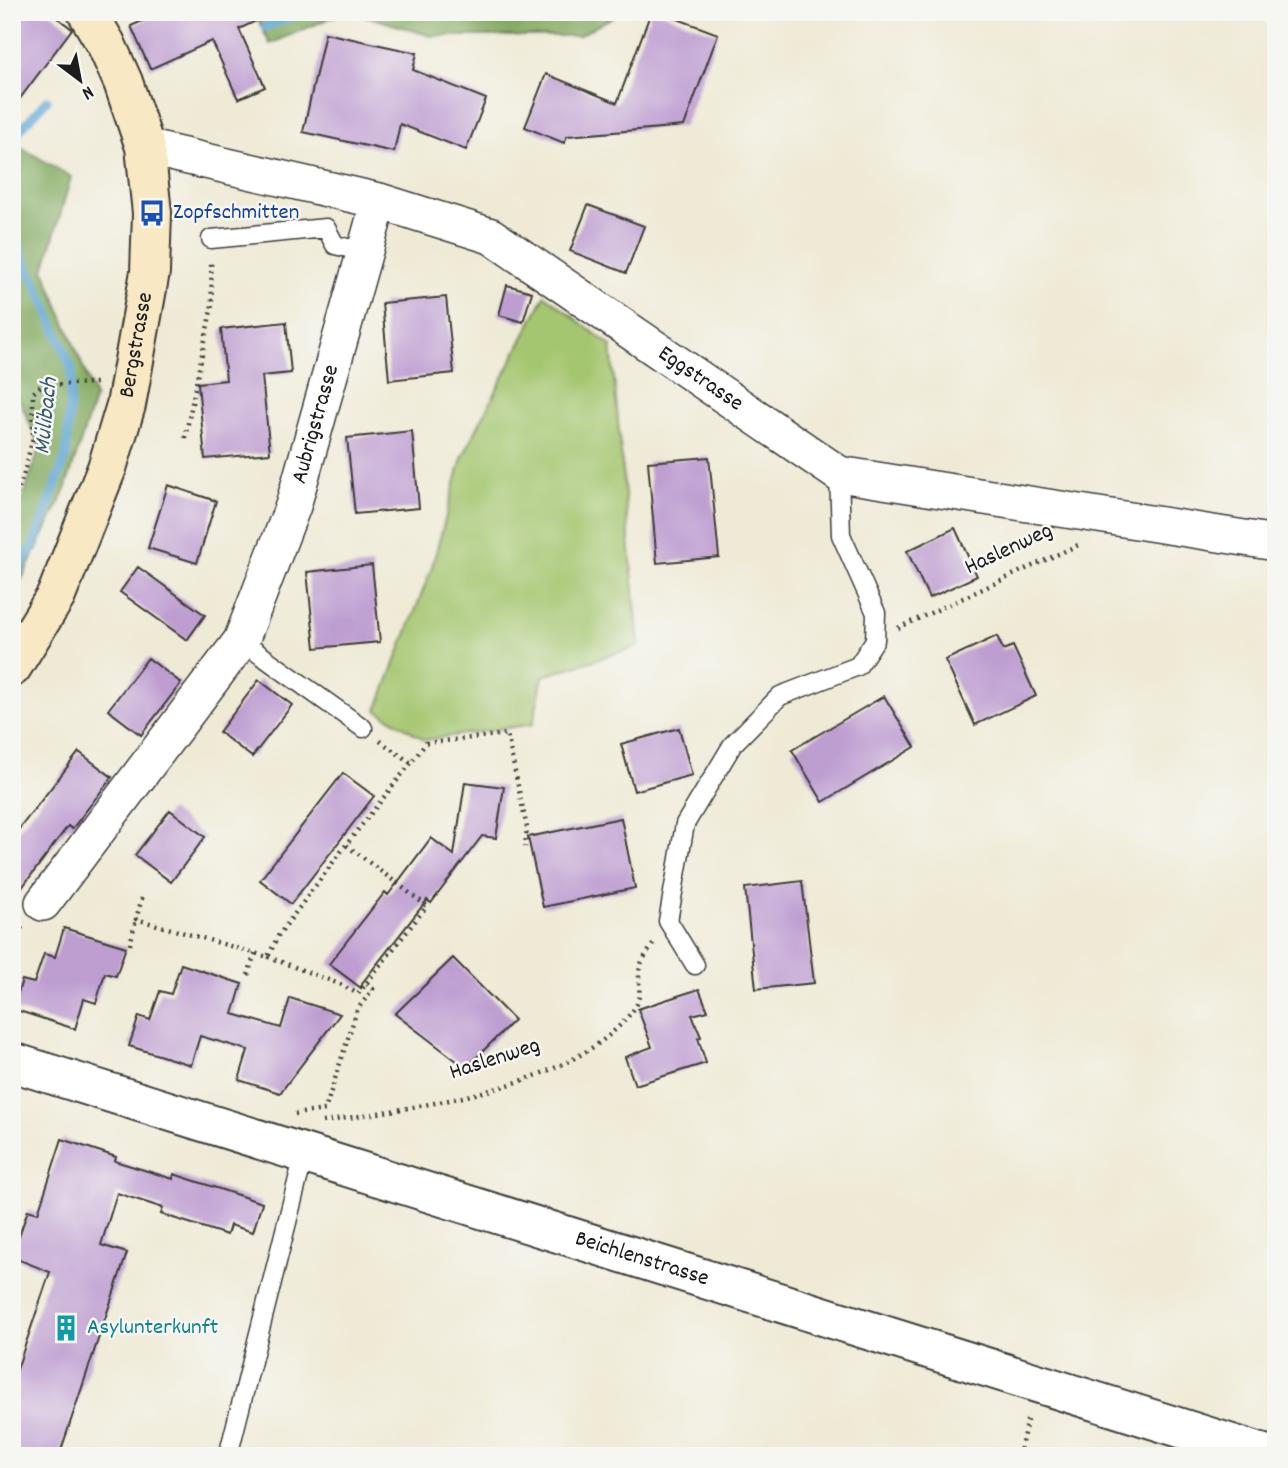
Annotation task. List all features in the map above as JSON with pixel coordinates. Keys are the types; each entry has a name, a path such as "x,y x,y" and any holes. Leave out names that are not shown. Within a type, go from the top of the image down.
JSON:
{"main road":[{"name":"Bergstrasse","path":"12,667 61,583 107,468 126,405 150,272 152,213 145,146 123,82 106,44 87,12"}],"street":[{"name":"Eggstrasse","path":"145,146 379,201 491,236 839,474 1276,543"},
{"name":"Aubrigstrasse","path":"43,903 241,641 293,506 379,201"},
{"name":"Beichlenstrasse","path":"12,1062 310,1139 1036,1382 1270,1456"}],"lane":[{"path":"211,239 326,228 335,245 365,252"},
{"path":"695,965 668,921 685,824 733,744 780,696 858,666 876,639 876,613 841,534 839,474"},
{"path":"241,641 363,729"},
{"path":"228,1456 310,1139"}],"path":[{"path":"185,438 212,305 211,239"},
{"path":"13,504 33,437 33,393 42,385 92,384"},
{"name":"Haslenweg","path":"921,617 1077,546 1100,531 1110,517"},
{"path":"363,729 411,763"},
{"path":"268,957 278,936 426,743 507,734 527,828 525,847"},
{"path":"136,919 268,957 342,985 358,995 427,906 346,845"},
{"path":"130,945 142,898"},
{"name":"Haslenweg","path":"310,1139 496,1089 548,1071 598,1044 638,1003 640,965 668,921"},
{"path":"248,975 255,953"},
{"path":"286,1115 325,1110 357,1010 373,989 367,984"},
{"path":"1018,1456 1036,1382"}],"green space":[{"path":"254,12 344,12 270,44"},
{"path":"353,12 622,12 578,36 431,36"},
{"path":"16,144 71,177 44,270 95,397 64,493 12,599 12,531 40,447 12,383 12,149"},
{"path":"545,295 611,346 639,646 543,676 533,724 425,740 377,710 432,567 462,458"}],"building":[{"path":"12,12 50,12 72,29 12,109"},
{"path":"162,12 275,12 239,29 265,87 238,99 212,41 150,69 131,26"},
{"path":"651,12 659,12 718,34 684,126 567,136 564,143 525,127 546,74 617,103"},
{"path":"325,33 417,53 413,70 486,99 466,150 400,124 394,152 303,132"},
{"path":"588,205 644,226 626,273 570,251"},
{"path":"507,285 532,292 523,322 499,315"},
{"path":"446,297 454,373 389,380 382,303"},
{"path":"286,322 291,373 262,376 270,453 205,459 198,383 226,380 221,329"},
{"path":"412,431 419,508 355,514 347,438"},
{"path":"709,457 719,557 657,563 648,462"},
{"path":"168,485 216,501 197,563 148,548"},
{"path":"955,528 977,576 929,598 907,551"},
{"path":"372,565 380,642 315,648 307,572"},
{"path":"138,567 205,615 187,640 120,592"},
{"path":"997,636 1003,650 1013,646 1036,696 975,725 945,660"},
{"path":"148,658 181,683 141,735 108,710"},
{"path":"259,680 292,705 252,757 219,732"},
{"path":"884,696 915,747 823,802 792,750"},
{"path":"679,728 692,775 634,791 621,744"},
{"path":"79,752 112,777 72,829 68,826 12,901 12,838"},
{"path":"343,773 374,796 291,904 260,880"},
{"path":"465,782 504,787 496,838 482,836 431,903 427,900 361,988 329,964 385,892 388,895 431,838 454,855"},
{"path":"170,810 205,837 171,882 135,855"},
{"path":"621,818 635,888 543,907 528,837"},
{"path":"802,881 814,983 756,989 745,888"},
{"path":"64,928 126,947 116,976 105,973 96,1003 84,999 75,1029 13,1009 22,980 34,983 44,954 55,957"},
{"path":"453,958 514,1020 466,1068 395,1014"},
{"path":"181,964 242,984 233,1014 281,1028 290,998 340,1014 280,1093 239,1080 248,1050 200,1036 191,1065 129,1046 139,1016 150,1020 160,991 171,994"},
{"path":"699,989 708,1011 692,1015 701,1037 698,1038 706,1063 635,1085 625,1057 652,1047 638,1009"},
{"name":"Asylunterkunft","path":"62,1139 116,1157 115,1161 173,1179 174,1174 262,1203 253,1232 230,1225 227,1235 161,1214 163,1208 117,1193 101,1245 127,1253 59,1456 12,1456 12,1384 50,1272 12,1257 28,1210 38,1213"}],"waterway":[{"name":"Mülibach","path":"265,27 304,12"},
{"name":"Mülibach","path":"1263,12 1276,17"},
{"name":"Mülibach","path":"12,146 19,131 47,100"},
{"name":"Mülibach","path":"12,211 21,254 42,296 72,370 66,456 35,542 12,585"}],"place":[{"name":"Zopfschmitten","path":"152,213"},
{"name":"Asylunterkunft","path":"66,1328"}]}
